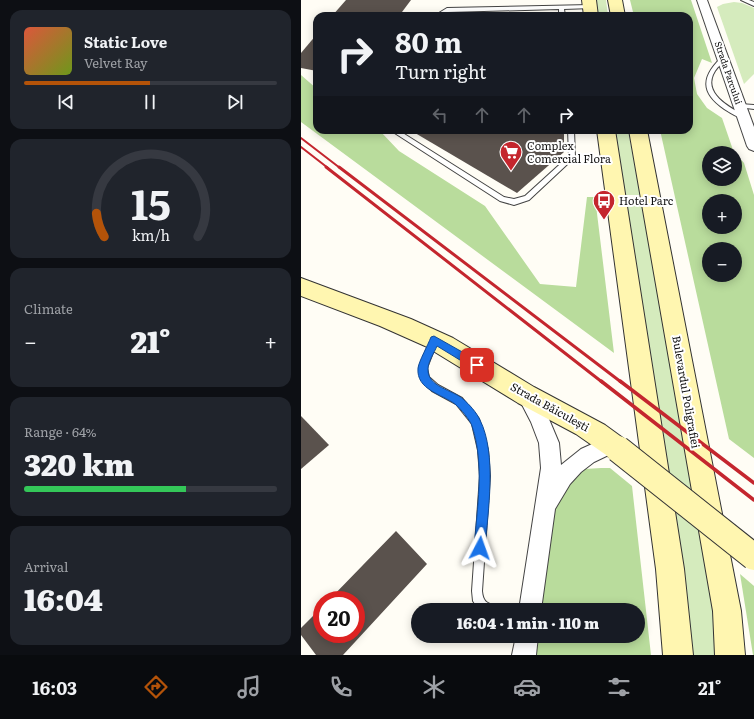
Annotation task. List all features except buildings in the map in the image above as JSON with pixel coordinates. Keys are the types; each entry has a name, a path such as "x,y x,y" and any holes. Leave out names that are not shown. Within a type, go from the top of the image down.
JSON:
{"main road":[{"path":"615,0 617,12"},
{"path":"608,134 670,569 678,655"},
{"name":"Bulevardul Poligrafiei","path":"639,134 727,611 730,655"},
{"name":"Strada Băiculești","path":"301,286 401,324 434,340 526,395 582,424 615,446 754,557"}],"street":[{"name":"Strada Parcului","path":"703,0 754,146"},
{"path":"526,395 539,418 549,443 551,468 531,603"},
{"path":"544,508 573,465 594,452 615,446"},
{"path":"524,655 526,643"}],"lane":[{"path":"744,0 754,4"},
{"path":"561,8 562,12"},
{"path":"444,12 447,10 590,8"},
{"path":"723,59 710,74 709,84 711,89 721,104 742,112 754,106"},
{"path":"399,134 502,199 514,202 527,198 572,157 571,134"},
{"path":"434,340 423,368 425,379 435,388 459,401 476,422 483,450 485,476 477,591 478,601 480,603"}],"green space":[{"path":"592,0 606,0 608,12 594,12"},
{"path":"630,0 691,0 712,63 702,59 694,78 697,94 707,108 722,118 732,146 702,146 702,186 742,186 742,161 754,195 754,458 729,439 661,134 693,134 693,12 633,12"},
{"path":"734,2 742,3 754,8 754,74 744,84 717,7"},
{"path":"301,75 313,86 313,131 301,122"},
{"path":"317,134 383,134 399,151 485,206 540,284 576,287 587,197 595,197 614,353"},
{"path":"613,134 629,134 640,195 622,195"},
{"path":"642,202 709,574 721,655 688,655 624,203"},
{"path":"610,468 632,486 651,655 534,655 535,643 645,643 645,603 540,603 549,513 572,475 585,469"},
{"path":"740,574 754,586 754,655 753,655"}],"railway":[{"path":"301,138 340,168"},
{"path":"301,147 328,168"},
{"path":"326,167 602,382"},
{"path":"339,167 621,382"},
{"path":"601,381 754,500"},
{"path":"620,381 754,483"}],"place":[{"name":"Complex Comercial Flora","path":"511,172"},
{"name":"Hotel Parc","path":"604,220"}],"route":[{"path":"477,365 434,340 423,368 425,379 435,388 459,401 476,422 483,450 485,476 480,548"}]}
